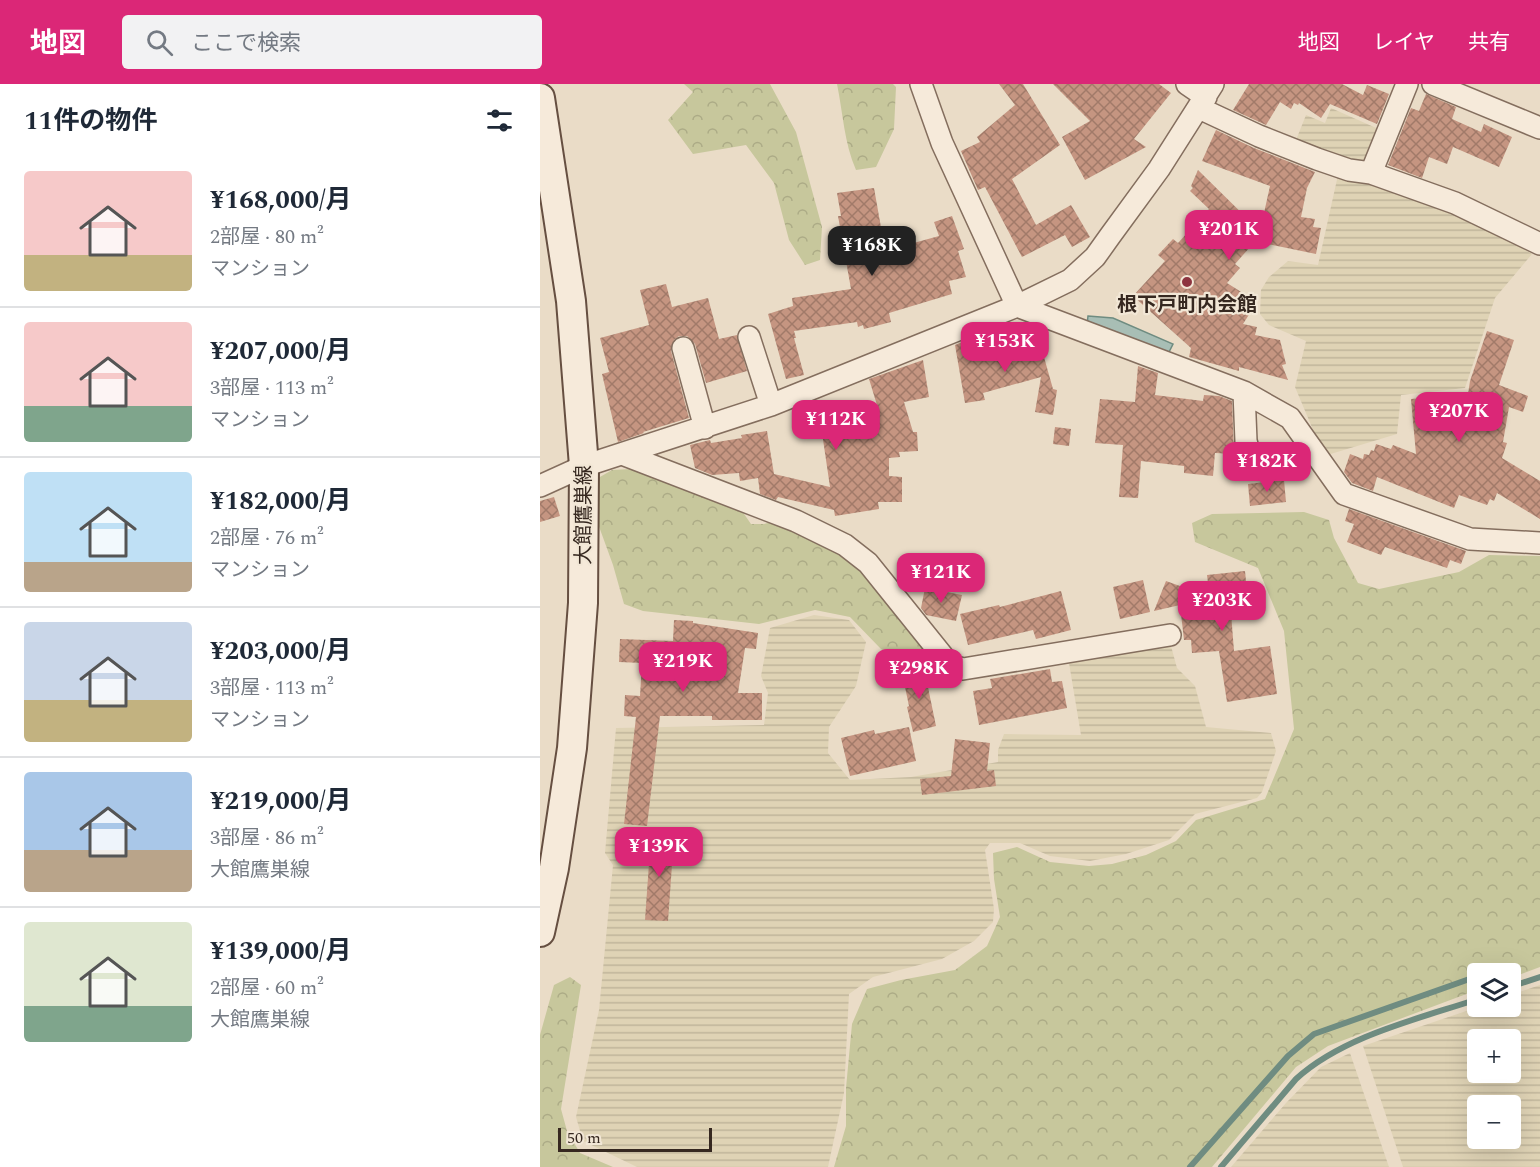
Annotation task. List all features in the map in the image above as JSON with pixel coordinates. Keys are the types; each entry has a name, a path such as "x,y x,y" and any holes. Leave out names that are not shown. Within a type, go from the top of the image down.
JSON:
{"main road":[{"name":"大館鷹巣線","path":"540,98 571,301 584,466 583,603 572,748 554,868 540,932"}],"street":[{"path":"921,84 942,143 1017,306 1244,392 1290,418 1344,494 1470,539 1540,543"},
{"path":"1187,84 1259,136 1349,170 1371,173 1455,203 1540,244"},
{"path":"1371,173 1407,84"},
{"path":"1433,84 1540,128"},
{"path":"540,486 584,466 771,405 1017,306 1070,280 1095,257 1159,169 1206,96"},
{"path":"749,337 771,405"},
{"path":"683,348 705,428"},
{"path":"1244,392 1246,441 1252,464"},
{"path":"621,454 796,521 845,545 868,563 950,665 963,669 1170,635"}],"shaded area":[{"path":"1331,108 1383,131 1368,163 1294,145 1306,115 1325,123"},
{"path":"1338,175 1364,179 1453,209 1532,254 1495,298 1465,388 1401,395 1397,434 1324,456 1295,387 1306,341 1269,325 1260,314 1261,290 1269,277 1288,261 1318,265"},
{"path":"1088,316 1113,318 1173,344 1169,352 1087,325"},
{"path":"814,615 849,620 866,642 856,686 829,727 828,753 850,780 911,777 998,762 998,750 1004,734 1081,735 1069,663 1171,646 1177,668 1195,686 1206,727 1271,733 1276,751 1262,792 1257,798 1195,814 1169,840 1126,854 1090,861 1050,856 1020,843 990,843 985,850 994,909 993,922 974,941 942,959 873,977 849,994 844,1093 828,1167 637,1167 583,1141 576,1117 599,1010 613,865 605,853 616,728 764,725 768,693 761,676 770,628"},
{"path":"1540,985 1540,1167 1403,1167 1363,1046 1467,1011 1467,1017 1521,1017 1521,992"},
{"path":"1350,1053 1389,1167 1231,1167 1286,1103 1321,1067"}],"green space":[{"path":"684,84 770,84 796,132 822,227 820,260 805,265 789,240 774,183 746,145 693,154 668,120 693,92"},
{"path":"837,84 893,84 896,87 894,129 876,167 856,170 846,139"},
{"path":"631,469 726,502 742,511 751,524 775,521 841,548 867,569 933,657 897,661 881,649 850,617 815,610 759,624 643,611 624,604 593,510 593,481 612,470"},
{"path":"1304,512 1329,520 1334,538 1358,583 1379,589 1459,572 1489,555 1540,556 1540,967 1521,974 1521,963 1467,963 1467,994 1328,1046 1296,1067 1212,1167 834,1167 846,1126 846,1088 852,1024 867,989 955,970 987,946 1000,917 994,879 993,853 1017,847 1050,862 1089,866 1112,864 1146,855 1176,841 1196,820 1265,799 1294,729 1284,631 1258,568 1195,542 1192,523 1212,514"},
{"path":"570,977 581,985 561,1109 567,1131 580,1153 613,1167 540,1167 540,1035 554,985"}],"building":[{"path":"999,84 1023,84 1060,145 1012,179 1036,225 1071,205 1090,237 1072,247 1065,235 1022,257 985,187 978,190 961,151 980,142 977,137 1015,105"},
{"path":"1053,84 1159,84 1171,93 1134,139 1146,147 1085,180 1062,137 1090,121"},
{"path":"1249,84 1342,84 1363,95 1367,85 1389,94 1377,124 1330,104 1321,118 1299,103 1298,105 1294,103 1291,109 1280,102 1266,125 1233,110"},
{"path":"1426,94 1456,107 1452,119 1481,132 1484,124 1512,137 1499,167 1453,147 1447,164 1429,157 1422,178 1388,165 1411,108 1419,111"},
{"path":"1216,130 1315,172 1307,188 1301,217 1315,219 1313,227 1321,228 1316,254 1258,242 1259,237 1235,264 1240,268 1227,283 1257,302 1243,324 1257,327 1255,335 1280,340 1286,364 1282,365 1288,380 1239,367 1239,371 1189,357 1191,348 1133,296 1165,261 1158,255 1173,239 1178,243 1209,209 1190,191 1198,170 1260,231 1270,186 1202,161"},
{"path":"874,188 882,233 894,229 899,247 939,236 934,222 952,216 964,249 958,251 966,277 949,281 952,294 889,313 891,322 864,329 863,325 858,327 857,322 794,331 804,375 786,379 768,314 793,306 792,298 851,289 838,216 841,216 837,193"},
{"path":"666,284 672,307 708,298 719,339 737,335 747,371 706,383 695,344 687,336 679,336 674,340 671,351 689,418 618,442 602,374 609,372 600,338 649,325 640,290"},
{"path":"1487,331 1514,340 1499,385 1528,396 1523,412 1509,407 1503,442 1507,443 1502,458 1540,481 1540,519 1497,493 1494,501 1490,499 1487,505 1459,495 1454,508 1377,477 1373,491 1352,483 1344,472 1350,454 1363,459 1364,454 1369,455 1371,450 1374,451 1376,444 1391,449 1393,445 1416,454 1411,399 1468,394 1470,381"},
{"path":"970,339 975,357 1006,348 1007,352 1040,343 1053,389 1057,390 1053,415 1035,412 1041,377 983,393 985,400 965,403 955,345"},
{"path":"923,360 929,397 904,402 913,432 917,432 918,451 899,452 900,457 889,458 889,476 902,477 902,502 878,502 879,509 835,516 834,510 778,497 776,500 760,494 758,478 740,481 739,473 712,475 695,468 690,445 710,440 711,443 742,438 741,435 767,431 774,474 830,487 820,419 872,411 871,407 877,405 869,379"},
{"path":"1138,366 1158,373 1155,395 1203,401 1204,395 1219,396 1232,401 1234,454 1215,453 1213,476 1184,473 1184,466 1141,461 1138,498 1119,497 1123,445 1095,443 1100,399 1135,402"},
{"path":"1055,427 1071,429 1069,446 1053,444"},
{"path":"1284,480 1286,502 1250,506 1248,484"},
{"path":"554,497 560,516 540,522 540,501"},
{"path":"1349,509 1466,551 1461,564 1450,560 1447,568 1385,547 1381,555 1347,542 1354,524 1345,521"},
{"path":"1245,571 1249,611 1231,613 1234,651 1270,646 1277,694 1227,702 1219,651 1192,653 1191,640 1184,640 1180,605 1154,611 1166,581 1180,586 1208,583 1207,575"},
{"path":"1143,580 1150,612 1120,619 1113,587"},
{"path":"925,588 962,595 956,621 926,615 921,608"},
{"path":"1061,591 1071,630 1036,639 1033,630 968,645 960,614 999,605 1000,607"},
{"path":"674,620 693,621 693,623 758,633 756,649 745,648 738,693 762,693 762,720 712,720 712,716 660,716 647,826 624,824 636,717 624,716 625,695 640,696 642,663 619,662 620,639 673,641"},
{"path":"924,668 936,726 913,732 902,673"},
{"path":"1050,669 1052,682 1062,681 1067,708 979,725 973,691 992,688 990,679"},
{"path":"909,727 916,761 850,776 841,738 874,730 875,734"},
{"path":"955,739 990,743 987,771 994,770 996,786 922,795 920,779 951,776"},
{"path":"651,835 674,837 668,921 645,920"}],"waterway":[{"path":"1521,983 1540,977"},
{"path":"1190,1167 1288,1056 1314,1034 1467,980"},
{"path":"1221,1167 1296,1079 1315,1064 1336,1051 1382,1030 1467,1003"}],"place":[{"name":"根下戸町内会館","path":"1187,282"}]}
